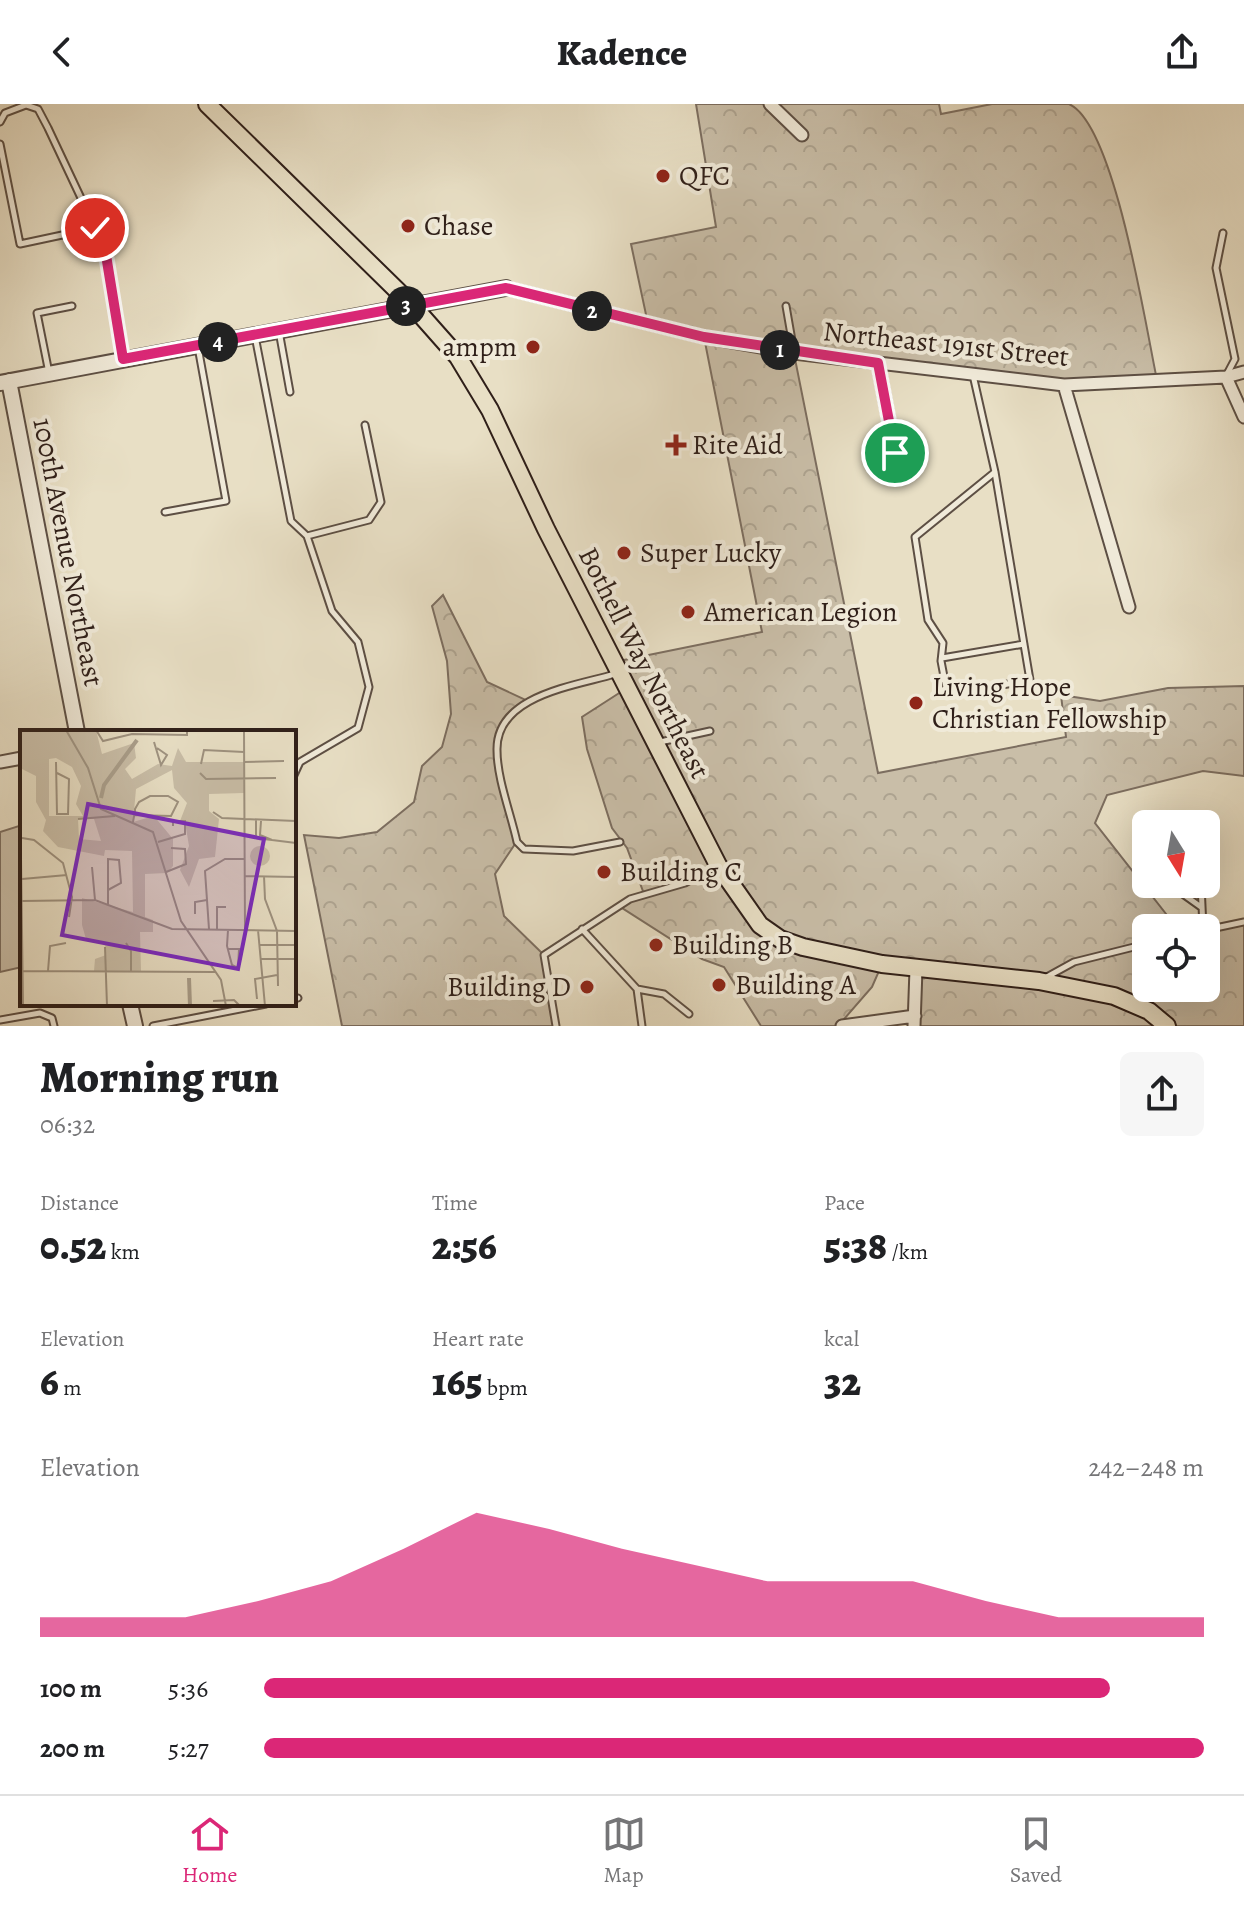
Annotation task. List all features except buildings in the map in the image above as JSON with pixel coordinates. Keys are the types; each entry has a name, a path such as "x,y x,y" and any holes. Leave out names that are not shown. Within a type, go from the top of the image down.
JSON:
{"main road":[{"name":"Bothell Way Northeast","path":"207,104 412,305 458,357 484,400 718,865 760,925 780,939 817,951 916,969 1039,981 1114,996 1149,1011 1167,1026"}],"street":[{"path":"770,104 802,135"},
{"name":"Northeast 191st Street","path":"4,382 506,288 704,337 794,353 1064,385 1226,377 1244,372"},
{"path":"878,363 895,453"},
{"path":"1226,377 1244,417"},
{"name":"100th Avenue Northeast","path":"4,382 77,730"},
{"path":"1064,385 1129,607"},
{"path":"0,762 20,758"},
{"path":"842,1026 914,1021 916,969"},
{"path":"130,1006 135,1026"}],"lane":[{"path":"0,122 5,113 16,106 38,109 105,249 123,359"},
{"path":"0,144 20,244 95,228"},
{"path":"1223,233 1216,268 1235,359 1226,377"},
{"path":"49,374 37,313 72,306"},
{"path":"786,306 794,353"},
{"path":"279,330 290,392"},
{"path":"255,335 291,521 307,536 332,611 358,642 369,687 358,728 300,762 296,771"},
{"path":"165,512 226,501 197,346"},
{"path":"972,374 995,472 1030,680 957,693 946,687 943,643 928,620 915,537 995,472"},
{"path":"307,536 369,520 381,502 365,425"},
{"path":"942,658 1024,644"},
{"path":"619,673 528,701 500,731 497,750 517,842 524,849 573,851 620,842"},
{"path":"656,743 710,731"},
{"path":"556,1026 544,955 630,899 685,883 718,865"},
{"path":"1189,898 1202,907"},
{"path":"1202,898 1203,914"},
{"path":"1220,926 1244,922"},
{"path":"582,929 637,989 642,1026"},
{"path":"1039,981 1074,962 1132,948"},
{"path":"637,989 664,994 689,1014"},
{"path":"153,1026 256,1006"},
{"path":"0,1020 40,1013 52,1018 54,1026"}],"green space":[{"path":"696,104 939,104 941,114 992,104 1069,104 1086,120 1101,148 1126,230 1157,380 1064,385 794,354 878,773 1066,737 1061,695 1100,701 1168,688 1244,686 1244,776 1203,771 1107,795 1095,823 1132,870 1132,898 1154,898 1166,914 1132,914 1132,1002 1220,1002 1220,928 1244,924 1244,1026 914,1026 916,969 882,964 872,987 838,1026 761,1026 724,967 702,959 619,906 644,894 627,848 612,828 587,749 582,717 627,688 614,662 762,632 704,337 648,324 631,244 716,227"},
{"path":"443,595 487,682 528,701 500,731 497,751 515,844 495,874 504,916 544,955 556,1026 342,1026 304,835 339,838 377,832 414,802 422,766 442,747 451,714 447,661 432,606"},
{"path":"20,826 20,967 0,972 0,832"}],"place":[{"name":"QFC","path":"663,176"},
{"name":"Chase","path":"408,226"},
{"name":"ampm","path":"533,347"},
{"name":"Rite Aid","path":"676,445"},
{"name":"Super Lucky","path":"624,553"},
{"name":"American Legion","path":"688,612"},
{"name":"Living Hope Christian Fellowship","path":"916,703"},
{"name":"Building C","path":"604,872"},
{"name":"Building B","path":"656,945"},
{"name":"Building A","path":"719,985"},
{"name":"Building D","path":"587,987"}],"route":[{"path":"95,228 105,249 123,359 479,290 506,288 704,337 794,353 878,363 895,453"}]}
